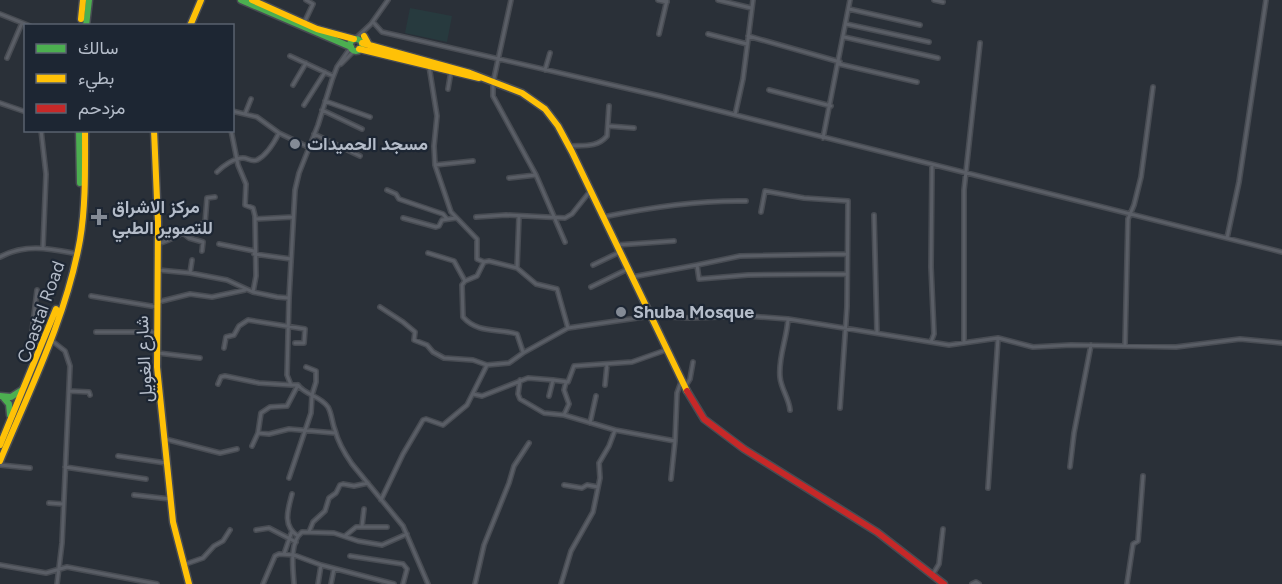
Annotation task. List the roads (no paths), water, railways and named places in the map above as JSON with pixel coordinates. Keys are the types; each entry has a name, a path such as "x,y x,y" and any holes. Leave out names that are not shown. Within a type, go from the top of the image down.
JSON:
{"main road":[{"path":"81,24 83,0"},
{"path":"86,24 89,0"},
{"path":"191,24 201,0"},
{"path":"241,0 356,43 481,78"},
{"path":"252,0 356,43 455,68 522,93 538,103 550,116 569,146 699,414 715,429 744,449 877,532 944,584"},
{"name":"Coastal Road","path":"0,445 66,282 79,216 79,132"},
{"name":"Coastal Road","path":"0,463 70,285 78,253 84,208 85,132"},
{"name":"شارع الغويل","path":"154,132 158,194 156,353 170,499 176,537 189,584"},
{"path":"2,396 11,397 23,389"},
{"path":"2,396 9,404 10,419"}],"street":[{"path":"304,23 313,4 306,0"},
{"path":"291,385 286,370 293,217 297,181 336,70 388,0"},
{"path":"511,0 493,82 494,99 536,175 565,242"},
{"path":"658,0 667,1 659,34"},
{"path":"718,0 751,9"},
{"path":"735,115 753,0"},
{"path":"823,138 850,0"},
{"path":"934,0 943,2"},
{"path":"1227,238 1239,182 1266,0"},
{"path":"849,9 920,25"},
{"path":"0,14 26,24"},
{"path":"7,58 22,22"},
{"path":"372,23 382,32 735,115 1282,252"},
{"path":"846,24 929,42"},
{"path":"708,34 747,44"},
{"path":"748,36 839,63 917,82"},
{"path":"844,37 938,58"},
{"path":"336,70 356,43"},
{"path":"964,344 965,173 980,43"},
{"path":"545,70 550,53"},
{"path":"290,57 333,76"},
{"path":"292,85 306,63"},
{"path":"429,65 437,116 435,165 451,212 476,237 476,257 484,262 489,261 517,268 536,284 557,289 567,327"},
{"path":"448,89 451,71"},
{"path":"304,105 325,72"},
{"path":"1125,345 1126,242 1130,214 1143,167 1153,87"},
{"path":"769,90 831,106"},
{"path":"245,114 251,99"},
{"path":"325,101 370,117"},
{"path":"0,103 24,110"},
{"path":"569,146 597,144 608,136 609,106"},
{"path":"322,110 362,129"},
{"path":"234,111 257,117 279,134 308,147"},
{"path":"608,126 634,128"},
{"path":"40,132 46,174 43,247"},
{"path":"231,132 237,160 246,184 245,205 253,208 255,219 256,276 253,292"},
{"path":"218,172 237,160 244,158 253,161 259,158 279,134"},
{"path":"314,134 360,156"},
{"path":"435,165 473,161"},
{"path":"931,342 934,334 931,267 932,165"},
{"path":"509,178 536,175"},
{"path":"387,190 396,194 399,199 443,214 447,219"},
{"path":"476,218 569,216 591,190"},
{"path":"760,212 765,191 804,198 846,200 848,204 847,327 840,408"},
{"path":"157,244 205,223 207,198 215,196"},
{"path":"603,217 673,204 746,201"},
{"path":"874,215 877,332"},
{"path":"517,268 519,216"},
{"path":"255,219 293,217"},
{"path":"404,218 436,227 442,220 456,218"},
{"path":"183,234 203,242 202,251"},
{"path":"593,265 618,248 675,241"},
{"path":"219,244 291,259"},
{"path":"0,256 23,249 43,247 73,253"},
{"path":"428,253 454,261 465,281 461,293 464,320 481,329 517,334 523,353"},
{"path":"632,277 740,256 848,254"},
{"path":"190,273 192,260"},
{"path":"465,281 477,276 484,262"},
{"path":"697,265 700,279 748,274 847,274"},
{"path":"591,287 628,269"},
{"path":"158,270 227,280 253,292 289,298"},
{"path":"37,290 32,332 38,353"},
{"path":"91,296 157,305 190,294 212,297 247,290"},
{"path":"380,307 403,321 415,332 414,340 427,345 438,356 487,364 506,364 567,327 651,316 690,318 748,316 788,319 931,342 964,344 998,338 1028,347 1125,345 1176,347 1240,339 1282,343"},
{"path":"788,319 788,334 780,362 780,379 789,401 790,410"},
{"path":"224,348 225,338 234,335 245,320 306,330 304,343 295,343"},
{"path":"96,332 156,332"},
{"path":"988,488 998,338"},
{"path":"50,339 67,354 70,366 57,584"},
{"path":"1070,467 1074,433 1091,345"},
{"path":"564,415 569,404 564,390 574,366 607,365 641,360 667,350"},
{"path":"156,353 200,358"},
{"path":"671,479 677,393 690,379 693,362"},
{"path":"381,500 403,454 423,420 444,425 465,408 487,364"},
{"path":"605,385 607,365"},
{"path":"289,478 311,412 312,395 315,388 315,369 306,367"},
{"path":"218,384 221,377 225,375 259,383 298,385"},
{"path":"473,394 482,396 528,378 566,382"},
{"path":"520,380 518,394 520,399 547,414 564,415 615,430 675,441"},
{"path":"549,396 553,380"},
{"path":"298,385 301,390 327,406 335,433 352,464 396,517 407,534 428,584"},
{"path":"252,446 258,433 261,413 270,407 287,406 298,385"},
{"path":"69,391 89,392 90,395"},
{"path":"590,423 596,396"},
{"path":"258,433 269,434 289,429 335,433"},
{"path":"561,584 571,551 593,512 598,487 599,463 615,430"},
{"path":"165,439 220,453 237,449"},
{"path":"475,584 484,545 514,466 529,443"},
{"path":"118,456 167,463"},
{"path":"0,463 30,468"},
{"path":"65,467 146,479"},
{"path":"1127,584 1133,544 1138,541 1143,477"},
{"path":"309,532 313,522 325,511 329,498 336,493 340,485 354,486 368,483"},
{"path":"564,486 582,488 587,484 598,487"},
{"path":"292,494 287,513 292,531 298,536"},
{"path":"134,495 170,499"},
{"path":"49,503 63,504"},
{"path":"362,526 364,508"},
{"path":"345,537 350,531 362,526 387,527"},
{"path":"256,530 269,528 296,542"},
{"path":"933,574 939,564 943,529"},
{"path":"183,565 203,558 214,546 223,541 230,530"},
{"path":"284,554 292,531"},
{"path":"294,584 296,542 302,532 334,533 358,541 382,545 407,534"},
{"path":"263,584 275,556 284,554 394,584"},
{"path":"350,556 403,564 407,568 403,584"},
{"path":"0,565 46,573 70,567 157,584"},
{"path":"318,584 321,565"},
{"path":"331,584 334,569"},
{"path":"972,584 976,582 979,584"}],"place":[{"name":"مسجد الحميدات","path":"295,144"},
{"name":"مركز الاشراق للتصوير الطبي","path":"99,217"},
{"name":"Shuba Mosque","path":"621,312"}]}
